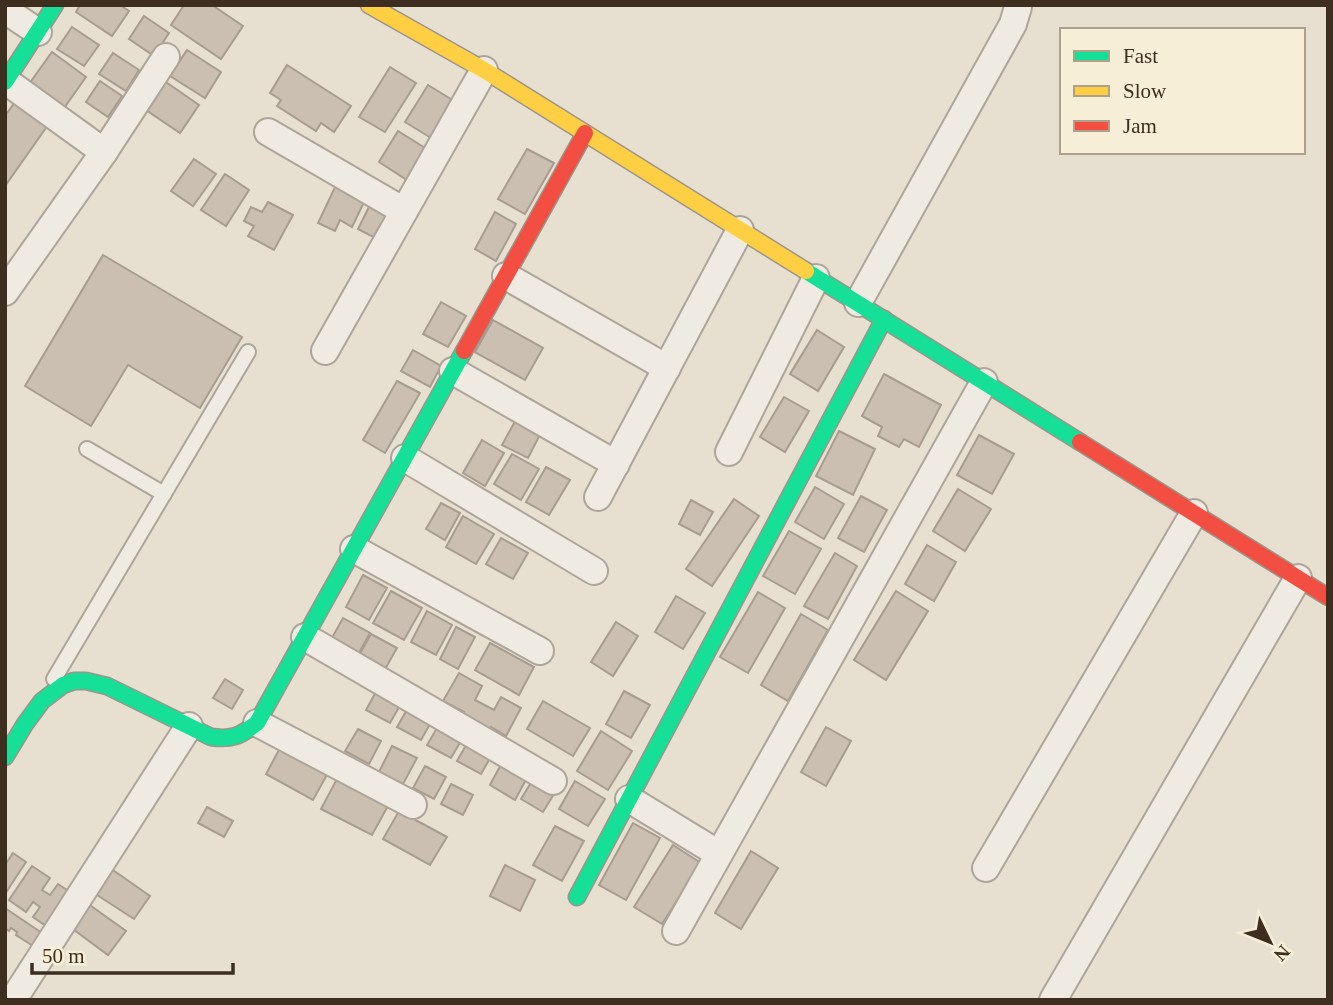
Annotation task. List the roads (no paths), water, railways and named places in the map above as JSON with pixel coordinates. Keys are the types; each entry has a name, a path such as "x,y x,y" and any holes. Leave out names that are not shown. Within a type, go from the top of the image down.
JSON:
{"street":[{"path":"55,5 6,82 104,152"},
{"path":"369,5 484,70 1328,597"},
{"path":"858,303 1013,24 1018,5"},
{"path":"5,10 38,32"},
{"path":"5,292 104,152 166,57"},
{"path":"325,351 484,70"},
{"path":"268,132 404,211"},
{"path":"5,757 44,697 73,681 107,686 211,737 228,740 242,736 257,723 586,133"},
{"path":"598,497 740,230"},
{"path":"506,276 667,368"},
{"path":"729,452 816,278"},
{"path":"577,897 884,319"},
{"path":"453,371 616,464"},
{"path":"676,931 984,382"},
{"path":"405,458 594,571"},
{"path":"986,868 1194,513"},
{"path":"354,549 540,651"},
{"path":"1053,1000 1298,578"},
{"path":"305,637 552,781"},
{"path":"257,723 413,805"},
{"path":"13,1000 189,726"},
{"path":"629,799 719,854"}],"lane":[{"path":"44,697 248,352"},
{"path":"88,449 163,494"}]}
